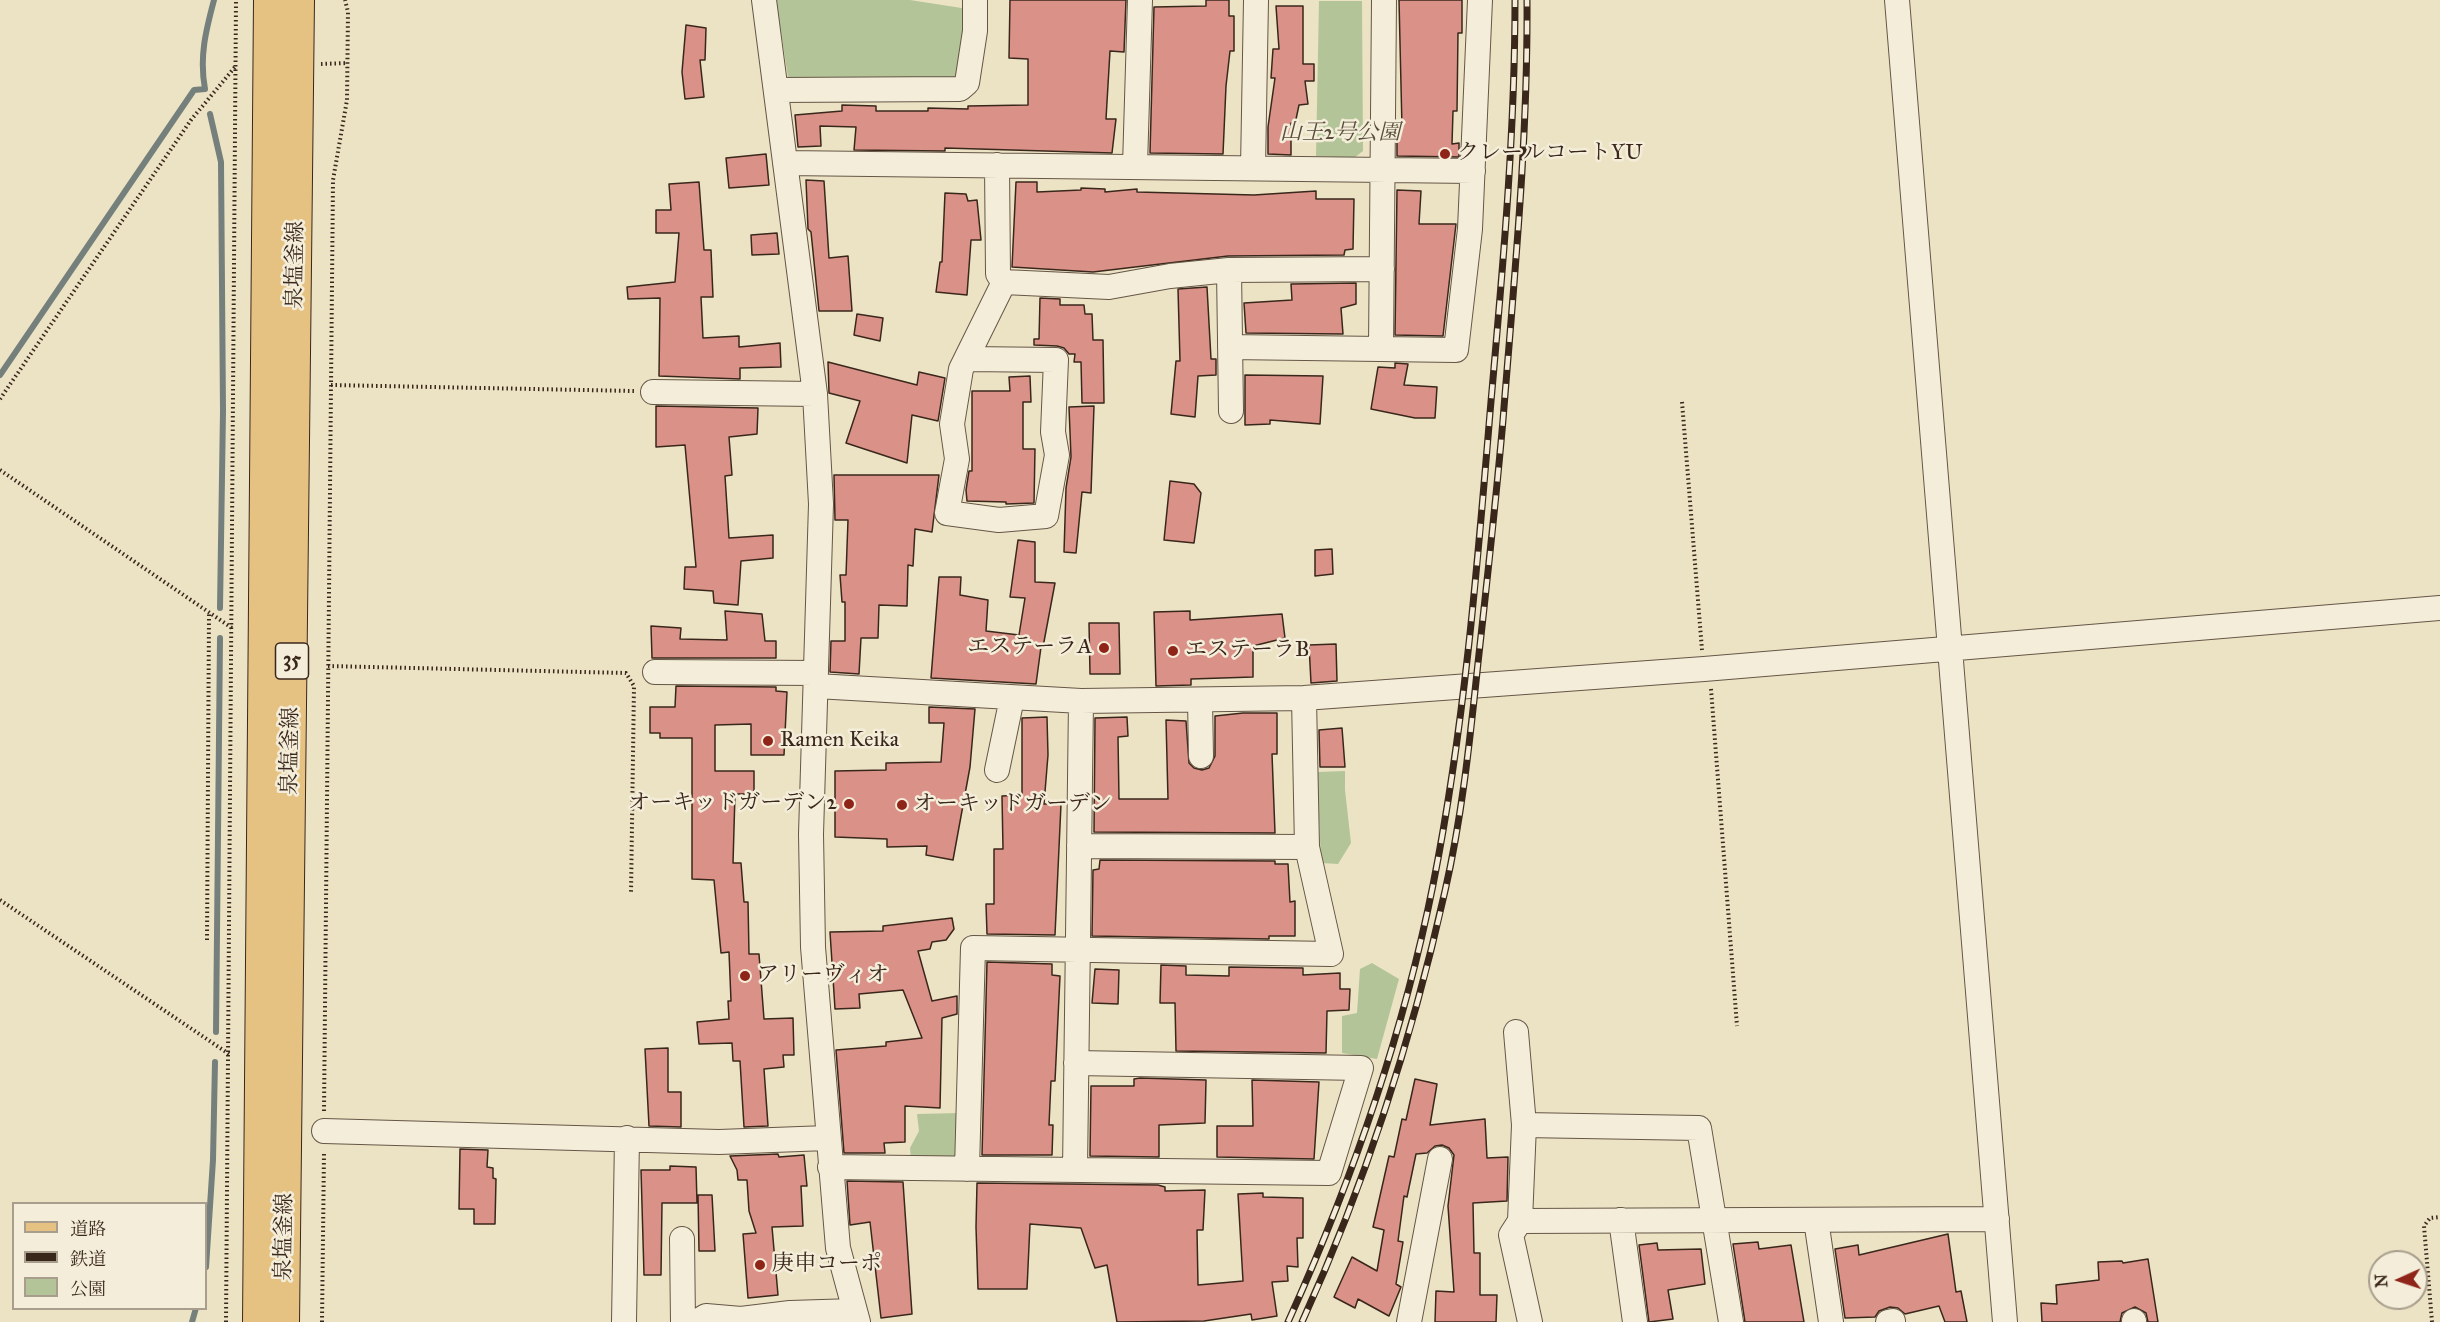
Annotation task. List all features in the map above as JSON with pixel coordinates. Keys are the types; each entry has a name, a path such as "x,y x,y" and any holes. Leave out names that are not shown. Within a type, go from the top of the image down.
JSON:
{"main road":[{"name":"泉塩釜線","path":"258,1322 269,0"},
{"path":"268,67 287,38 288,0"},
{"name":"泉塩釜線","path":"284,1322 299,0"},
{"path":"267,268 282,197 284,90 299,64"}],"street":[{"path":"696,1322 706,1316 741,1319 856,1317 837,1248 813,947 811,834 821,504 814,394 764,0"},
{"path":"777,90 960,89 968,83 975,31 975,0"},
{"path":"1134,166 1140,0"},
{"path":"1253,168 1256,0"},
{"path":"1381,347 1384,0"},
{"path":"1230,347 1381,347 1456,350 1470,229 1480,0"},
{"path":"1897,0 2005,1322"},
{"path":"785,163 1473,171"},
{"path":"997,165 998,274 1005,282 1109,287 1170,276 1229,270 1382,269"},
{"path":"1229,270 1231,411"},
{"path":"968,359 1056,360 1053,432 1057,455 1046,516 999,520 947,513 957,459 952,424 961,369 1005,282"},
{"path":"653,392 814,394"},
{"path":"655,672 816,679 1012,698 1081,701 1304,698 1951,649 2440,608"},
{"path":"997,770 1012,698"},
{"path":"967,1169 973,948 1331,954 1307,847 1304,698"},
{"path":"1200,700 1201,756"},
{"path":"1075,1170 1081,701"},
{"path":"1079,846 1307,847"},
{"path":"1516,1032 1524,1125 1520,1221 1511,1235 1530,1322"},
{"path":"830,1167 1329,1173 1361,1068 1076,1064"},
{"path":"1524,1125 1699,1128 1731,1322"},
{"path":"324,1131 719,1142 827,1138"},
{"path":"624,1322 627,1138"},
{"path":"1409,1322 1440,1159"},
{"path":"1620,1220 1635,1322"},
{"path":"1816,1220 1831,1322"},
{"path":"1520,1221 1997,1220"},
{"path":"682,1239 683,1322"}],"path":[{"path":"226,1322 236,0"},
{"path":"322,1322 333,180 346,100 348,12 345,0"},
{"path":"0,399 191,120 235,67"},
{"path":"331,385 653,392"},
{"path":"1682,402 1737,1026"},
{"path":"0,470 232,628"},
{"path":"207,940 209,613"},
{"path":"328,666 626,673 634,686 631,894"},
{"path":"0,900 229,1054"},
{"path":"2432,1322 2424,1226 2430,1218 2440,1217"}],"green space":[{"path":"776,0 910,0 968,9 963,77 789,84"},
{"name":"山王2号公園","path":"1319,1 1362,1 1363,151 1354,158 1316,156"},
{"path":"1345,771 1351,843 1338,864 1321,863 1317,772"},
{"path":"1372,963 1399,979 1377,1059 1342,1053 1342,1016 1357,1013 1360,969"},
{"path":"959,1113 956,1161 911,1159 910,1148 919,1131 917,1114"}],"building":[{"path":"1010,0 1126,0 1124,52 1110,51 1106,119 1116,119 1112,153 945,148 945,151 854,150 856,127 820,126 821,146 798,147 795,115 842,111 842,105 876,106 876,111 928,111 928,108 968,109 968,106 1028,105 1028,59 1009,58"},
{"path":"1206,0 1229,0 1229,16 1234,16 1234,51 1230,51 1226,86 1223,154 1150,153 1154,7 1206,6"},
{"path":"1399,0 1462,0 1462,33 1458,33 1457,111 1453,111 1452,144 1459,143 1459,157 1397,156 1397,128 1402,128"},
{"path":"1276,6 1303,6 1303,64 1314,64 1314,81 1305,81 1308,104 1299,105 1295,124 1291,123 1291,155 1268,154 1268,127 1275,78 1271,78 1273,49 1279,49"},
{"path":"686,25 706,28 705,60 700,60 704,97 685,99 682,72"},
{"path":"766,154 769,185 729,188 726,158"},
{"path":"806,180 824,181 829,258 848,256 852,311 819,311 811,232 808,229"},
{"path":"699,182 704,250 711,250 713,297 701,297 703,338 739,336 739,347 780,343 781,367 740,368 740,379 659,376 660,298 628,299 627,287 675,282 679,233 656,233 656,210 671,210 669,184"},
{"path":"1016,182 1037,182 1037,192 1081,190 1081,188 1105,189 1105,192 1137,189 1137,192 1254,195 1316,191 1316,199 1354,199 1353,249 1345,250 1344,255 1228,256 1093,272 1012,267"},
{"path":"1397,190 1421,191 1419,224 1456,224 1443,336 1395,335"},
{"path":"945,193 966,194 968,201 977,200 981,240 971,240 967,295 936,292 940,262 942,262"},
{"path":"777,233 779,254 752,255 751,235"},
{"path":"1356,283 1356,304 1341,308 1343,334 1246,333 1244,303 1292,300 1291,284"},
{"path":"1207,287 1211,359 1216,359 1216,375 1198,376 1195,417 1171,414 1176,361 1180,361 1178,289"},
{"path":"1040,298 1060,299 1060,305 1084,305 1085,314 1092,314 1093,340 1103,340 1104,403 1082,403 1081,362 1074,362 1075,354 1069,354 1064,348 1057,346 1034,345 1034,339 1039,339"},
{"path":"857,314 883,318 880,341 854,335"},
{"path":"828,362 917,385 919,372 945,378 938,421 912,415 907,463 846,443 860,401 829,393"},
{"path":"1395,363 1408,364 1404,385 1437,387 1435,418 1415,418 1371,409 1378,367 1395,368"},
{"path":"1245,375 1323,376 1320,424 1270,420 1270,424 1245,425"},
{"path":"1030,376 1031,402 1023,402 1023,449 1035,449 1034,503 1006,504 1006,502 967,501 969,471 972,471 972,391 1010,391 1009,377"},
{"path":"656,406 758,408 757,434 729,437 732,475 725,476 729,538 773,535 773,558 741,561 738,605 714,603 713,591 684,589 685,567 696,567 685,445 656,447"},
{"path":"1094,406 1091,493 1082,492 1076,553 1064,552 1066,488 1071,457 1069,407"},
{"path":"834,475 939,475 932,532 915,529 913,566 908,565 907,606 879,605 878,638 861,638 859,674 830,672 831,641 845,641 845,602 842,602 840,575 846,575 848,520 835,520"},
{"path":"1170,481 1194,484 1201,493 1194,543 1164,540"},
{"path":"1018,540 1035,542 1035,582 1055,583 1043,647 1041,647 1036,684 931,678 939,577 961,577 960,595 988,600 986,631 1019,635 1025,598 1010,597"},
{"path":"1332,549 1333,574 1315,576 1315,550"},
{"path":"725,611 762,614 765,641 776,641 776,658 652,658 651,626 681,628 680,639 727,640"},
{"path":"1190,611 1190,620 1282,614 1285,638 1253,646 1253,677 1191,679 1191,685 1156,686 1154,612"},
{"name":"エステーラA","path":"1089,623 1119,623 1120,674 1090,674"},
{"path":"1336,644 1337,681 1311,683 1309,645"},
{"path":"676,686 776,687 776,691 787,692 784,755 751,755 751,724 715,725 715,771 754,771 754,794 735,794 733,863 741,863 744,902 748,902 749,954 759,954 764,1019 793,1018 794,1055 783,1055 784,1067 764,1069 768,1126 744,1127 740,1061 733,1061 732,1043 699,1044 697,1022 729,1019 728,1001 731,1001 729,952 721,953 714,880 692,879 692,738 660,738 660,733 650,733 650,707 675,707"},
{"path":"929,707 975,709 970,767 953,860 926,855 927,846 887,847 887,839 835,837 835,771 886,770 886,763 941,762 944,723 929,723"},
{"path":"1277,713 1277,754 1272,754 1275,833 1094,832 1095,718 1127,717 1128,736 1118,737 1119,799 1168,799 1166,720 1186,721 1189,763 1194,768 1202,770 1209,768 1215,756 1215,716"},
{"path":"1047,717 1048,755 1044,804 1061,804 1055,935 987,934 986,904 994,904 994,849 1003,849 1002,796 1022,795 1022,718"},
{"path":"1342,728 1345,767 1320,767 1319,730"},
{"path":"1100,860 1275,861 1275,864 1288,864 1290,902 1295,901 1295,936 1269,936 1269,939 1092,936 1093,870 1099,869"},
{"path":"952,918 954,929 946,940 932,942 930,949 918,951 932,1001 957,996 957,1014 942,1018 940,1108 905,1106 905,1142 884,1143 885,1153 844,1153 836,1050 886,1046 886,1042 922,1038 903,990 859,994 860,1008 835,1009 830,932 883,931 883,926"},
{"path":"987,962 1052,964 1052,975 1060,976 1055,1081 1051,1081 1049,1125 1053,1125 1052,1155 982,1155"},
{"path":"1161,965 1186,966 1186,975 1229,976 1229,967 1303,968 1303,975 1340,973 1340,989 1350,989 1349,1010 1327,1011 1326,1053 1176,1051 1175,1003 1160,1003"},
{"path":"1095,969 1119,970 1118,1004 1092,1003"},
{"path":"668,1048 668,1092 681,1092 681,1127 649,1126 645,1049"},
{"path":"1134,1079 1206,1080 1205,1123 1159,1125 1159,1157 1090,1156 1091,1086 1134,1086"},
{"path":"1415,1079 1437,1084 1430,1125 1485,1119 1487,1158 1508,1157 1507,1201 1473,1203 1474,1253 1480,1253 1480,1295 1497,1295 1496,1322 1435,1322 1436,1291 1454,1292 1448,1206 1454,1155 1449,1148 1442,1145 1435,1146 1427,1153 1416,1154 1407,1197 1404,1196 1398,1241 1403,1242 1396,1284 1401,1287 1389,1316 1358,1299 1355,1308 1334,1297 1352,1257 1377,1271 1384,1230 1373,1227 1389,1156 1394,1157 1402,1119 1406,1120"},
{"path":"1252,1080 1319,1082 1314,1159 1217,1157 1217,1126 1253,1126"},
{"path":"460,1149 488,1150 487,1167 493,1168 493,1178 496,1179 495,1224 474,1224 474,1209 459,1209"},
{"path":"778,1154 779,1157 804,1155 807,1186 801,1186 803,1226 772,1227 778,1295 748,1298 743,1234 756,1233 749,1211 747,1180 738,1180 737,1170 730,1156"},
{"path":"670,1166 696,1167 697,1203 662,1203 661,1275 644,1275 641,1170 670,1170"},
{"path":"847,1181 903,1182 912,1314 881,1318 870,1222 850,1225"},
{"path":"977,1183 1158,1185 1165,1187 1165,1191 1205,1190 1203,1230 1197,1230 1198,1285 1243,1281 1238,1194 1263,1193 1263,1197 1303,1198 1303,1238 1297,1238 1298,1267 1287,1266 1288,1281 1272,1282 1277,1316 1252,1320 1251,1314 1204,1321 1117,1322 1107,1265 1095,1268 1081,1228 1030,1224 1027,1289 978,1289"},
{"path":"698,1195 712,1195 715,1251 699,1251"},
{"path":"1948,1234 1956,1292 1961,1291 1967,1322 1945,1322 1939,1306 1905,1314 1898,1308 1890,1307 1879,1311 1875,1317 1845,1318 1835,1249 1858,1245 1859,1255"},
{"path":"1758,1242 1759,1249 1791,1245 1804,1322 1745,1322 1733,1244"},
{"path":"1657,1243 1658,1250 1701,1249 1705,1284 1668,1290 1673,1319 1649,1322 1639,1245"},
{"path":"2148,1259 2158,1322 2148,1322 2146,1313 2135,1307 2122,1313 2120,1322 2042,1322 2041,1303 2057,1304 2056,1285 2099,1280 2098,1262 2122,1261 2123,1263"}],"waterway":[{"path":"0,375 194,90 205,89 203,55 214,0"},
{"path":"210,114 221,162 223,411 220,608"},
{"path":"216,1032 220,638"},
{"path":"207,1252 213,1160 215,1062"},
{"path":"192,1322 195,1310"}],"railway":[{"path":"1288,1322 1354,1162 1391,1053 1421,941 1444,826 1468,650 1499,310 1513,103 1515,0"},
{"path":"1302,1322 1346,1217 1385,1110 1418,1001 1456,835 1472,720 1503,420 1523,158 1527,0"}],"place":[{"name":"クレールコートYU","path":"1445,154"},
{"name":"エステーラA","path":"1104,648"},
{"name":"エステーラB","path":"1173,651"},
{"name":"Ramen Keika","path":"768,741"},
{"name":"オーキッドガーデン2","path":"849,804"},
{"name":"オーキッドガーデン","path":"902,805"},
{"name":"アリーヴィオ","path":"745,976"},
{"name":"庚申コーポ","path":"760,1265"}]}
